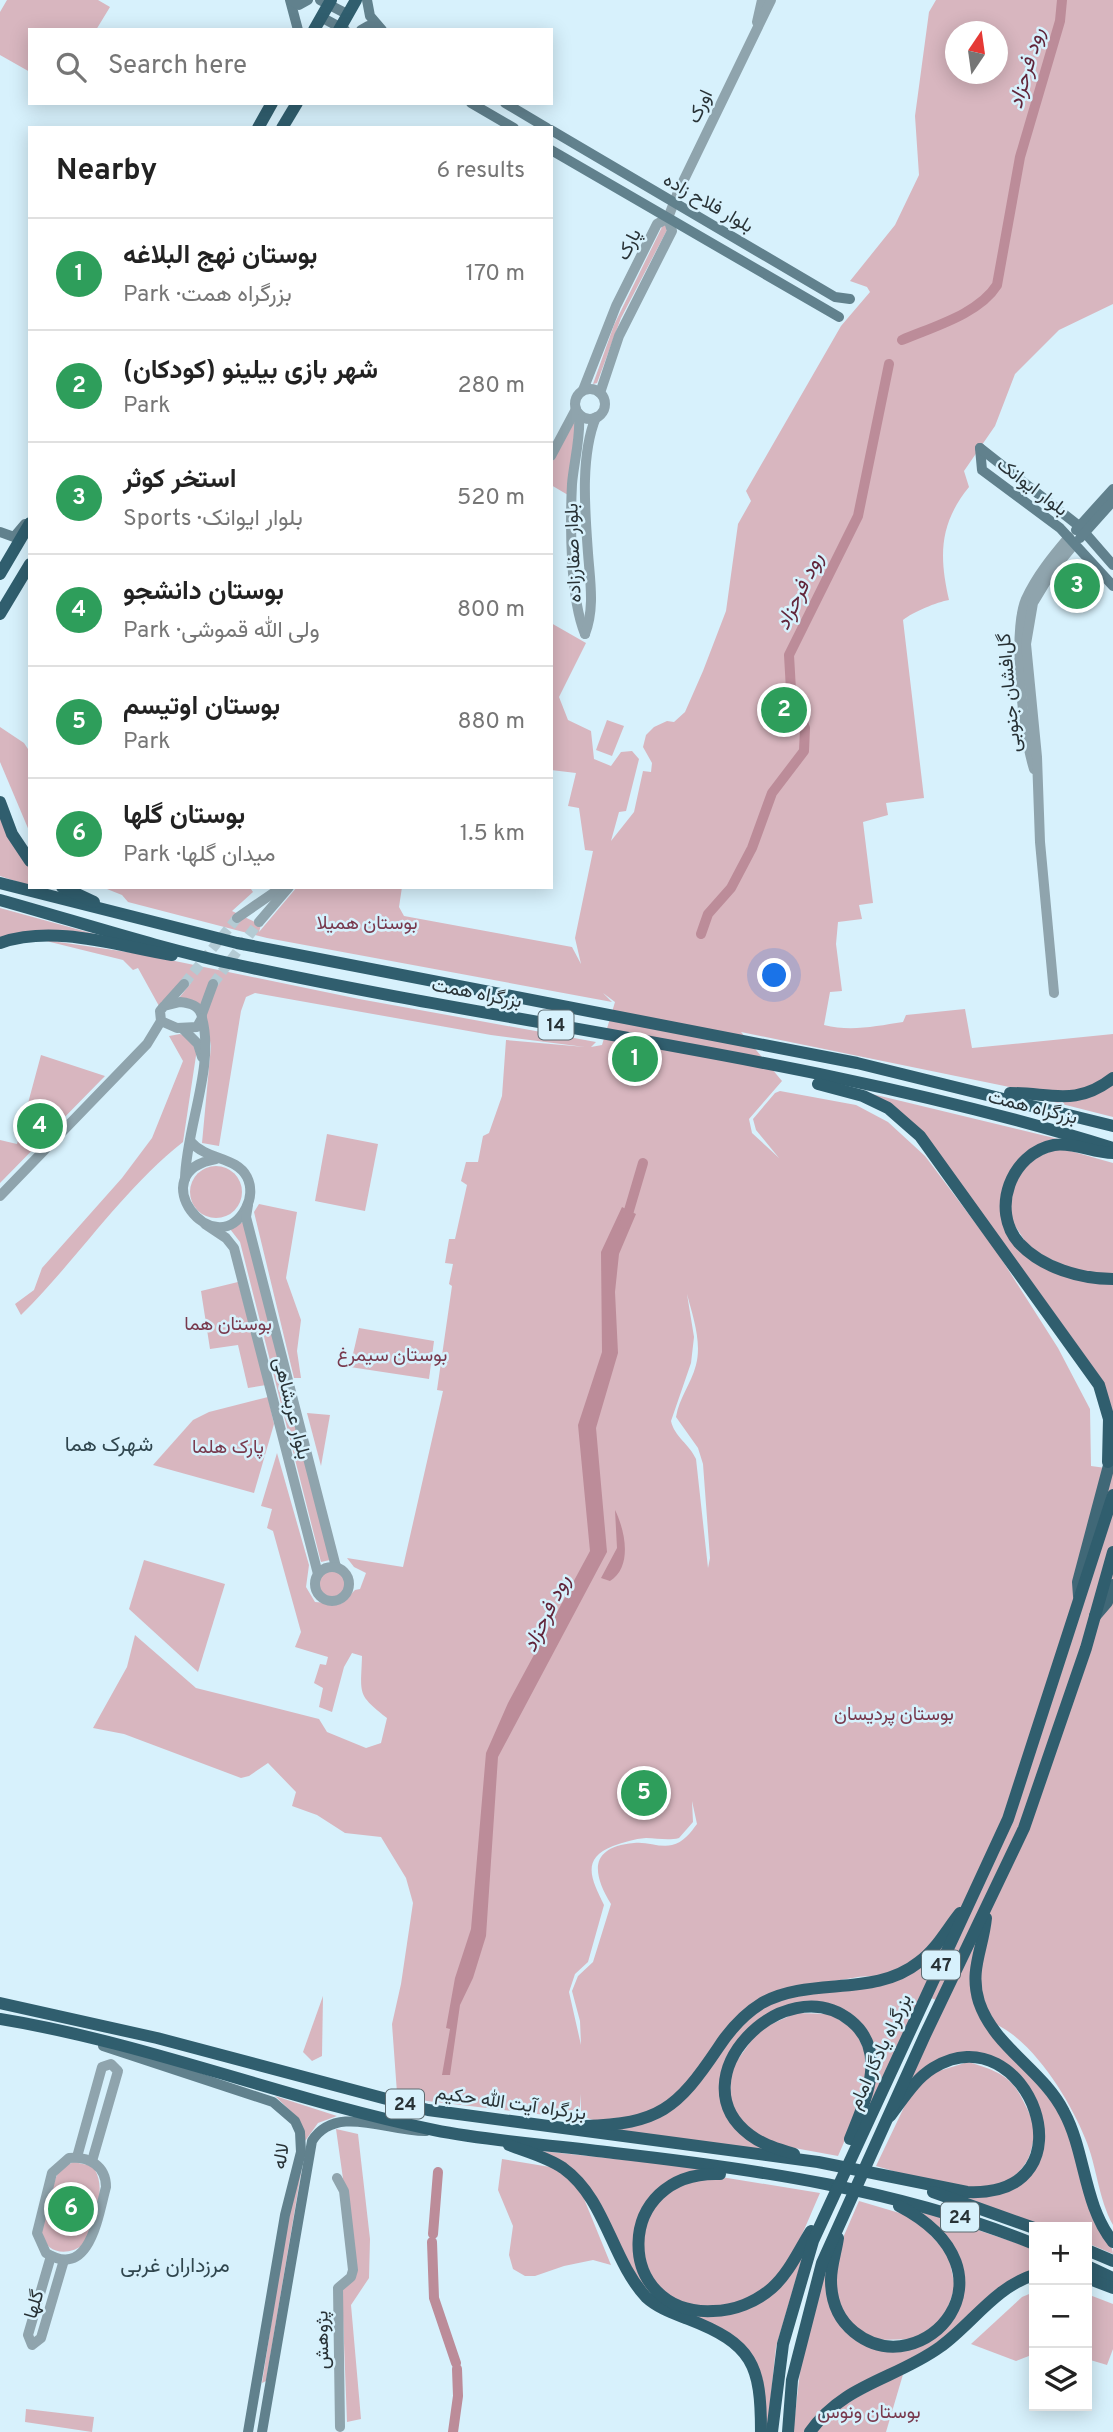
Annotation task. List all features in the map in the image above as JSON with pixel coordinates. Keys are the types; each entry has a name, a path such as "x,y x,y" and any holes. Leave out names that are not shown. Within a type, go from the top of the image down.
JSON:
{"highway":[{"path":"341,28 355,0"},
{"path":"315,28 327,2"},
{"path":"259,126 271,105"},
{"path":"283,126 296,105"},
{"path":"0,574 28,525"},
{"path":"0,614 28,567"},
{"path":"0,802 12,834 28,858"},
{"name":"بزرگراه همت","path":"0,883 237,943 857,1063 989,1093 1113,1126"},
{"path":"66,889 130,918"},
{"name":"بزرگراه همت","path":"0,900 236,965 644,1040 775,1067 966,1108 1113,1147"},
{"path":"0,943 14,938 54,935 236,965"},
{"path":"775,1067 876,1101 896,1114 920,1136 1098,1385 1109,1419 1111,1457"},
{"path":"989,1093 1068,1097 1090,1092 1113,1078"},
{"path":"1113,1153 1065,1145 1043,1149 1017,1168 1008,1188 1005,1209 1014,1236 1040,1260 1070,1273 1113,1279"},
{"name":"بزرگراه یادگار امام","path":"772,2432 778,2372 790,2316 825,2210 1008,1819 1113,1495"},
{"name":"بزرگراه یادگار امام","path":"788,2432 792,2380 808,2310 825,2253 925,2035 988,1908 1043,1779 1113,1552"},
{"path":"546,2127 628,2124 664,2110 692,2086 729,2033 752,2010 792,1991 872,1983 904,1972 928,1954 969,1903"},
{"path":"988,1908 974,1973 980,2004 994,2029 1039,2076 1063,2109 1078,2146 1096,2211 1113,2242"},
{"name":"بزرگراه آیت الله حکیم","path":"0,2002 402,2104 546,2127 818,2162"},
{"path":"818,2162 751,2136 735,2121 724,2090 729,2063 746,2037 771,2018 808,2007 831,2010 849,2019 863,2034 870,2052 871,2079 850,2141 849,2160"},
{"name":"بزرگراه آیت الله حکیم","path":"0,2019 76,2035 323,2104 436,2130 769,2174 884,2197"},
{"path":"890,2116 930,2070 950,2061 974,2059 1001,2068 1018,2081 1032,2099 1040,2125 1040,2140 1032,2162 1016,2180 1001,2189 967,2192 893,2178"},
{"path":"492,2139 555,2163 572,2176 587,2192 630,2275 648,2298 670,2312 716,2331 738,2346 758,2378 761,2432"},
{"name":"24","path":"818,2162 893,2178 1029,2226"},
{"path":"769,2174 698,2175 676,2182 657,2195 642,2219 638,2239 642,2268 656,2290 676,2305 699,2311 720,2311 744,2305 765,2293 780,2279 825,2210"},
{"path":"843,2216 831,2279 833,2300 842,2319 859,2336 879,2344 902,2346 924,2339 943,2324 953,2310 959,2289 956,2261 948,2245 931,2226 884,2197"},
{"name":"24","path":"884,2197 948,2213 1029,2242"},
{"path":"1092,2252 1113,2261"},
{"path":"1092,2268 1113,2278"},
{"path":"810,2432 840,2399 930,2354 1010,2285 1029,2277"},
{"path":"1092,2280 1113,2288"}],"main road":[{"path":"291,0 299,5 308,0"},
{"path":"291,0 298,28"},
{"path":"367,0 372,20 378,28"},
{"path":"327,2 347,15"},
{"path":"321,17 339,28"},
{"path":"475,105 511,126"},
{"name":"بلوار فلاح زاده","path":"508,105 544,126"},
{"name":"بلوار فلاح زاده","path":"553,131 835,297 850,299"},
{"name":"بلوار فلاح زاده","path":"553,151 839,317"},
{"name":"بلوار ایوانک","path":"1113,565 1082,529 980,448 982,470 1072,540 1113,586"},
{"path":"1072,540 1113,489"},
{"path":"1082,529 1113,501"},
{"path":"0,532 14,537 28,523"},
{"path":"1079,1604 1078,1583 1111,1457"},
{"path":"1095,1616 1107,1602 1113,1585"},
{"name":"لاله","path":"76,2035 163,2068 273,2102 288,2112 300,2132 301,2152 285,2215 248,2432"},
{"name":"لاله","path":"262,2432 312,2141 326,2125 341,2120 406,2132 436,2130"}],"street":[{"path":"756,26 762,0"},
{"path":"756,26 771,0"},
{"name":"اورک","path":"668,218 756,26"},
{"path":"724,66 734,73"},
{"name":"پارک","path":"583,390 616,306 657,224 668,218 672,231 619,336 600,393"},
{"path":"553,453 578,412 577,397 583,390 592,389 600,393 604,405 596,417 587,418 578,412"},
{"name":"بلوار صفارزاده","path":"578,412 572,486 572,526 576,614 584,634 591,616 586,514 589,460 596,417"},
{"name":"گل‌افشان جنوبی","path":"1054,993 1036,777 1030,758 1024,699 1020,625 1025,601 1034,584 1072,540"},
{"path":"16,587 28,579"},
{"path":"237,918 279,889"},
{"path":"258,922 287,889"},
{"path":"0,1196 147,1044 161,1021 160,1011 184,984"},
{"path":"147,1044 180,1029 197,1027 213,984"},
{"path":"166,1004 190,1003 202,1016 207,1048 202,1061 190,1141 184,1199 187,1208 205,1224 226,1225 235,1221 248,1205 250,1188 247,1178 233,1163 200,1152 190,1141"},
{"path":"161,1021 180,1029 198,1044 202,1061"},
{"path":"185,1181 197,1165 216,1159"},
{"name":"بلوار عربشاهی","path":"248,1205 246,1217 336,1567"},
{"name":"بلوار عربشاهی","path":"205,1224 226,1238 234,1248 318,1574"},
{"path":"326,1567 336,1567 345,1572 349,1581 346,1594 338,1600 327,1600 318,1594 315,1584 318,1574 326,1567"},
{"path":"77,2157 102,2067 111,2064 118,2071 92,2161"},
{"path":"77,2157 92,2161 104,2172 106,2180 104,2197 87,2249 76,2257 64,2260 51,2256 40,2245 37,2227 52,2173 63,2161 77,2157"},
{"name":"پژوهش","path":"337,2178 344,2191 353,2270 351,2277 338,2288 340,2427"},
{"name":"گلها","path":"51,2256 28,2335 32,2345 41,2339 64,2260"}],"green space":[{"path":"7,0 98,0 110,7 97,28 28,28 28,71 0,55 0,12"},
{"path":"936,0 1113,0 1113,304 1059,330 1015,374 995,426 964,471 969,487 947,527 943,555 949,600 925,608 903,620 924,798 886,803 888,815 863,822 873,903 859,905 862,919 838,922 836,944 842,991 830,992 824,1025 844,1028 873,1027 903,1022 906,1015 965,1009 972,1048 1113,1034 1113,1074 1087,1090 1049,1095 741,1032 782,1081 749,1119 752,1133 779,1158 756,1130 753,1119 775,1093 780,1091 856,1105 888,1122 925,1156 995,1249 1058,1348 1090,1409 1091,1466 1113,1469 1113,2225 1104,2204 1085,2138 1069,2104 1031,2051 1000,2026 984,2020 1001,2044 1042,2086 1059,2110 1070,2134 1092,2212 1113,2254 1092,2245 1092,2222 1032,2222 939,2190 982,2197 1010,2188 1025,2177 1040,2154 1044,2130 1038,2107 1026,2085 1007,2069 984,2058 959,2056 934,2063 921,2073 904,2093 945,2004 922,1994 852,2143 870,2093 874,2060 871,2044 863,2029 849,2016 818,2003 786,2007 757,2023 735,2048 723,2078 725,2108 746,2135 788,2154 586,2129 637,2124 670,2109 696,2082 741,2026 769,2003 798,1993 859,1988 889,1982 875,1977 801,1986 761,2000 734,2021 682,2089 666,2103 646,2113 622,2119 601,2121 581,2114 581,2094 579,2119 427,2101 397,2093 392,2024 413,1903 406,1878 381,1837 345,1833 317,1815 292,1806 296,1792 268,1763 249,1776 241,1778 124,1734 93,1728 127,1667 135,1635 196,1688 319,1719 327,1732 366,1748 381,1743 387,1718 370,1704 362,1692 362,1656 352,1653 344,1667 332,1712 319,1707 323,1688 314,1683 320,1664 326,1665 328,1657 295,1647 301,1632 273,1531 267,1528 272,1509 261,1506 277,1453 309,1565 306,1587 315,1602 341,1604 355,1590 360,1589 366,1573 354,1567 347,1558 403,1567 443,1391 437,1390 452,1286 449,1284 453,1264 445,1263 449,1239 455,1239 467,1185 461,1181 466,1162 478,1162 483,1136 489,1133 502,1096 506,1040 585,1047 491,1035 255,993 246,997 241,1011 219,1146 202,1143 211,1046 205,1014 215,985 213,981 201,1005 179,998 191,983 185,978 159,1006 138,968 133,970 123,960 38,939 141,954 359,999 596,1042 591,1047 602,1045 615,1002 603,993 612,1002 267,938 128,902 122,895 107,889 251,889 253,892 232,911 261,925 259,932 295,889 402,889 399,907 404,916 572,947 581,964 575,938 593,851 585,850 579,808 568,806 576,773 553,770 553,624 586,643 559,697 568,720 591,731 594,759 611,766 621,752 632,751 639,759 626,811 619,812 611,841 634,812 643,771 651,772 652,763 643,747 646,735 654,727 667,721 674,722 685,712 703,671 726,611 738,524 751,501 746,491 841,326 870,292 867,287 850,281 895,225 919,175 915,116 929,12","holes":["687,1294 696,1330 698,1356 676,1417 698,1448 703,1464 710,1558 708,1568 696,1459 675,1431 671,1421 691,1363 694,1337","692,1801 697,1824 676,1844 619,1845 602,1856 598,1872 611,1904 593,1962 578,1976 572,1991 580,2021 581,2045 569,1992 575,1974 588,1962 604,1905 593,1879 592,1864 603,1851 625,1842 646,1838 679,1838 693,1822"]},
{"path":"663,225 668,225 667,230 621,318 597,383 593,384 614,325"},
{"path":"576,417 568,495 553,486 553,461"},
{"path":"607,720 624,726 612,756 596,750"},
{"path":"0,727 24,743 28,749 28,828 0,762"},
{"path":"0,813 28,862 28,885 0,876"},
{"path":"0,908 142,947 54,933 0,938"},
{"path":"180,1034 191,1038 197,1049 183,1142 139,1182 21,1315 15,1304 34,1290 42,1268 122,1178 152,1138 183,1061 169,1036"},
{"path":"41,1055 105,1076 0,1183 0,1140 17,1144"},
{"path":"814,1080 1083,1145 1045,1145 1004,1194 1022,1250 1113,1283 1113,1425 1109,1402 920,1132 859,1092"},
{"path":"1113,1081 1113,1117 1050,1101"},
{"path":"327,1134 378,1144 365,1211 315,1201"},
{"path":"1060,1148 1113,1163 1113,1276 1073,1270 1030,1249 1008,1215 1013,1190 1022,1172 1036,1158"},
{"path":"216,1166 226,1168 234,1174 240,1182 240,1202 234,1210 226,1216 216,1218 206,1216 198,1210 192,1202 190,1192 192,1182 198,1174 206,1168"},
{"path":"259,1204 297,1212 286,1278 301,1320 297,1351 301,1378 294,1378 254,1212"},
{"path":"243,1222 330,1560 321,1562 240,1242 230,1229"},
{"name":"بوستان هما","path":"238,1282 266,1385 248,1388 238,1345 210,1349 201,1291"},
{"name":"بوستان سیمرغ","path":"359,1328 434,1341 429,1379 350,1367"},
{"name":"پارک هلما","path":"268,1397 274,1424 254,1493 153,1465 193,1420 209,1412"},
{"path":"307,1413 330,1415 321,1466"},
{"path":"144,1560 225,1584 198,1672 129,1609"},
{"path":"332,1571 341,1575 345,1584 341,1593 332,1597 323,1593 319,1584 323,1575"},
{"path":"323,1996 322,2056 312,2061 303,2052"},
{"path":"796,2013 830,2014 855,2030 869,2061 858,2110 838,2156 778,2145 760,2138 735,2114 730,2099 731,2069 759,2030"},
{"path":"968,2062 1006,2078 1018,2092 1036,2127 1025,2164 1011,2178 994,2186 975,2188 934,2183 876,2166 907,2101 929,2074"},
{"path":"275,2096 337,2116 318,2123 305,2141 297,2117"},
{"path":"336,2129 358,2134 370,2239 369,2278 351,2305 361,2419 347,2422 342,2290 356,2271"},
{"path":"532,2150 711,2169 675,2179 634,2245 672,2307 643,2288 592,2195"},
{"path":"502,2159 556,2168 580,2189 611,2265 593,2260 535,2276 525,2276 513,2269 509,2255 513,2226 498,2190"},
{"path":"74,2162 92,2166 97,2174 100,2194 92,2226 84,2244 65,2252 48,2246 42,2233 57,2174 63,2167"},
{"path":"302,2167 266,2381 262,2383 288,2215"},
{"path":"715,2176 820,2193 791,2257 764,2289 753,2296 725,2305 693,2305 666,2295 656,2286 644,2261 643,2235 652,2211 669,2190"},
{"path":"859,2201 913,2217 948,2253 955,2287 944,2318 915,2339 876,2340 849,2323 834,2291 842,2240"},
{"path":"909,2207 1029,2247 1029,2275 955,2330 806,2432 793,2432 803,2346 833,2248 832,2310 889,2350 953,2317 955,2250 946,2236"},
{"path":"806,2245 776,2347 767,2432 753,2360 672,2307 749,2307"},
{"path":"1029,2294 1029,2356 1016,2361 971,2344 1022,2297"},
{"path":"1092,2296 1113,2304 1113,2349 1107,2365 1092,2360"},
{"name":"بوستان ونوس","path":"904,2371 886,2432 813,2432 826,2415"},
{"path":"26,2409 94,2417 92,2432 25,2422"}],"shaded area":[{"path":"1073,562 1099,589 1084,605 1055,582"},
{"path":"622,1207 636,1214 619,1254 615,1292 618,1353 596,1428 607,1552 498,1757 486,1936 473,1978 460,2005 450,2075 442,2075 450,2029 446,2028 455,1978 471,1929 486,1753 508,1703 590,1551 578,1425 602,1352 601,1252"},
{"path":"615,1510 622,1528 625,1548 622,1567 610,1581 601,1578 617,1548"}],"waterway":[{"name":"رود فرحزاد","path":"902,340 967,312 997,285 1020,157 1060,21 1062,0"},
{"name":"رود فرحزاد","path":"701,934 708,914 731,888 752,848 772,793 804,751 805,728 791,690 789,655 858,516 889,364"},
{"name":"رود فرحزاد","path":"625,1224 643,1163"},
{"name":"رود فرحزاد","path":"433,2234 438,2172"},
{"name":"رود فرحزاد","path":"432,2242 434,2298 456,2363"},
{"name":"رود فرحزاد","path":"453,2432 458,2396 457,2369"}],"tunnel":[{"path":"184,984 237,918"},
{"path":"213,984 259,922"}],"place":[{"name":"استخر کوثر","path":"1077,586"},
{"name":"شهر بازی بیلینو (کودکان)","path":"784,710"},
{"name":"بوستان نهج البلاغه","path":"635,1059"},
{"name":"بوستان دانشجو","path":"40,1126"},
{"name":"بوستان اوتیسم","path":"644,1793"},
{"name":"بوستان گلها","path":"71,2209"}],"district":[{"name":"شهرک هما","path":"109,1444"},
{"name":"مرزداران غربی","path":"175,2265"}],"park label":[{"name":"بوستان همیلا","path":"367,922"},
{"name":"بوستان پردیسان","path":"894,1713"}]}
